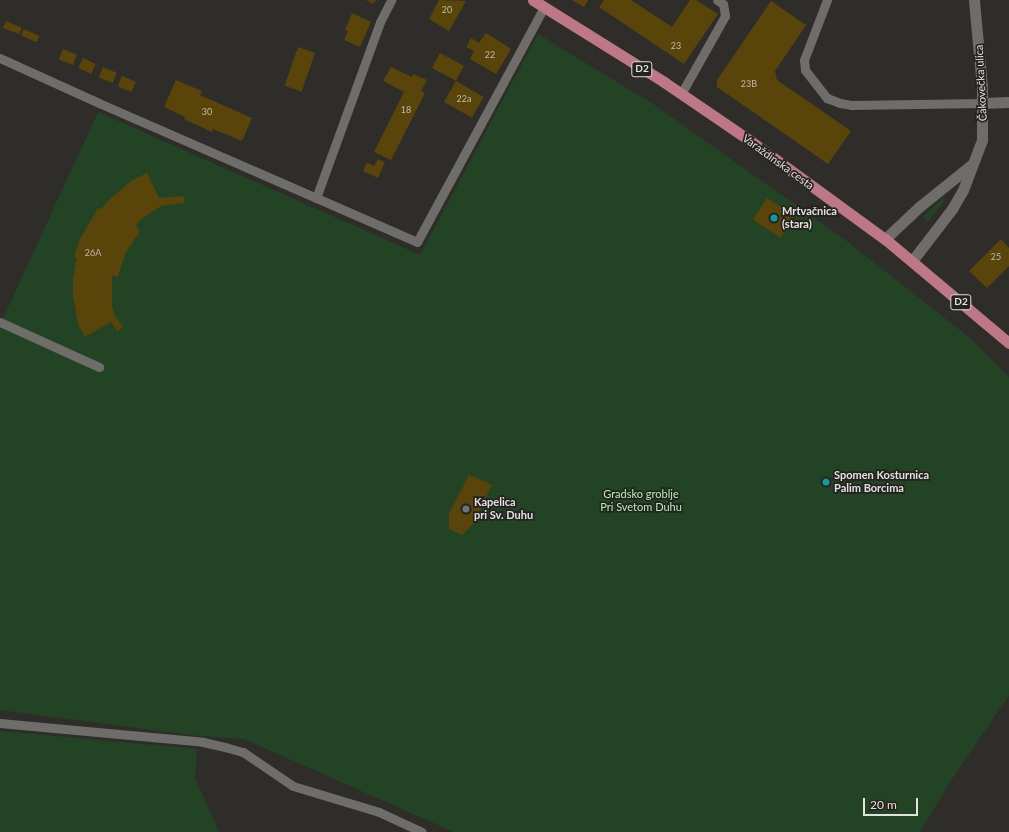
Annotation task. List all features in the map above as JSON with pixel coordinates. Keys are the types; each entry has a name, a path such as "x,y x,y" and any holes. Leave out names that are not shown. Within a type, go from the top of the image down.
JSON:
{"main road":[{"name":"Varaždinska cesta","path":"533,0 681,94 749,140 885,239 1009,344"}],"street":[{"name":"Čakovečka ulica","path":"912,261 952,209 963,190 971,165 978,153 982,140 980,49 974,0"},
{"path":"982,103 1009,102"},
{"name":"Čakovečka ulica","path":"885,239 919,207 971,165"}],"lane":[{"path":"316,198 377,29 391,0"},
{"path":"681,94 725,16 723,4 718,0"},
{"path":"827,0 804,60 805,70 827,98 840,103 852,105 982,103"},
{"path":"0,58 98,103 417,242 544,7"},
{"path":"0,322 99,367"},
{"path":"0,723 203,742 225,747 243,752 293,786 379,812 422,832"}],"green space":[{"name":"Gradsko groblje Pri Svetom Duhu","path":"538,34 653,104 844,239 970,338 1009,377 1009,695 948,785 920,832 454,832 244,739 199,736 0,710 0,325 98,112 420,255"},
{"path":"943,198 945,200 928,222 923,217"},
{"path":"0,731 197,749 195,778 219,832 0,832"}],"building":[{"path":"366,0 376,0 373,4"},
{"path":"439,0 466,1 449,31 429,19"},
{"path":"572,0 588,0 584,7"},
{"path":"604,0 631,0 672,27 690,0 696,0 718,14 684,64 599,7"},
{"path":"771,1 806,25 775,71 777,80 851,131 828,164 717,87 717,80"},
{"path":"352,13 371,22 360,47 344,40 348,31 345,30"},
{"path":"6,21 22,28 19,34 3,28"},
{"path":"24,29 40,36 37,42 21,35"},
{"path":"486,33 511,49 496,74 470,59 474,51 466,47 471,38 479,43"},
{"path":"298,47 315,53 302,92 285,86"},
{"path":"63,49 77,55 73,65 59,59"},
{"path":"440,53 464,66 456,81 432,68"},
{"path":"83,58 96,64 91,74 78,68"},
{"path":"103,67 117,73 113,83 99,77"},
{"path":"391,67 412,77 413,74 427,80 421,91 425,93 391,160 374,152 404,92 383,81"},
{"path":"122,76 136,82 132,92 118,86"},
{"path":"176,80 202,91 200,95 252,118 242,141 213,129 212,132 184,119 185,117 164,107"},
{"path":"456,81 484,97 472,118 444,102"},
{"path":"378,159 385,162 378,178 363,171 367,163 374,166"},
{"path":"147,173 159,198 184,196 184,203 161,206 140,220 136,226 140,231 125,254 118,277 112,275 112,307 115,316 123,327 117,331 111,322 85,337 78,324 73,295 73,278 77,258 74,257 80,239 98,208 101,209 131,181"},
{"name":"Mrtvačnica (stara)","path":"767,198 795,216 781,238 753,220"},
{"path":"1001,239 1009,248 1009,266 987,288 969,271"},
{"name":"Kapelica pri Sv. Duhu","path":"469,475 492,485 472,525 462,535 449,529 449,514"}],"place":[{"name":"Mrtvačnica (stara)","path":"774,218"},
{"name":"Spomen Kosturnica Palim Borcima","path":"826,482"},
{"name":"Kapelica pri Sv. Duhu","path":"466,509"}]}
